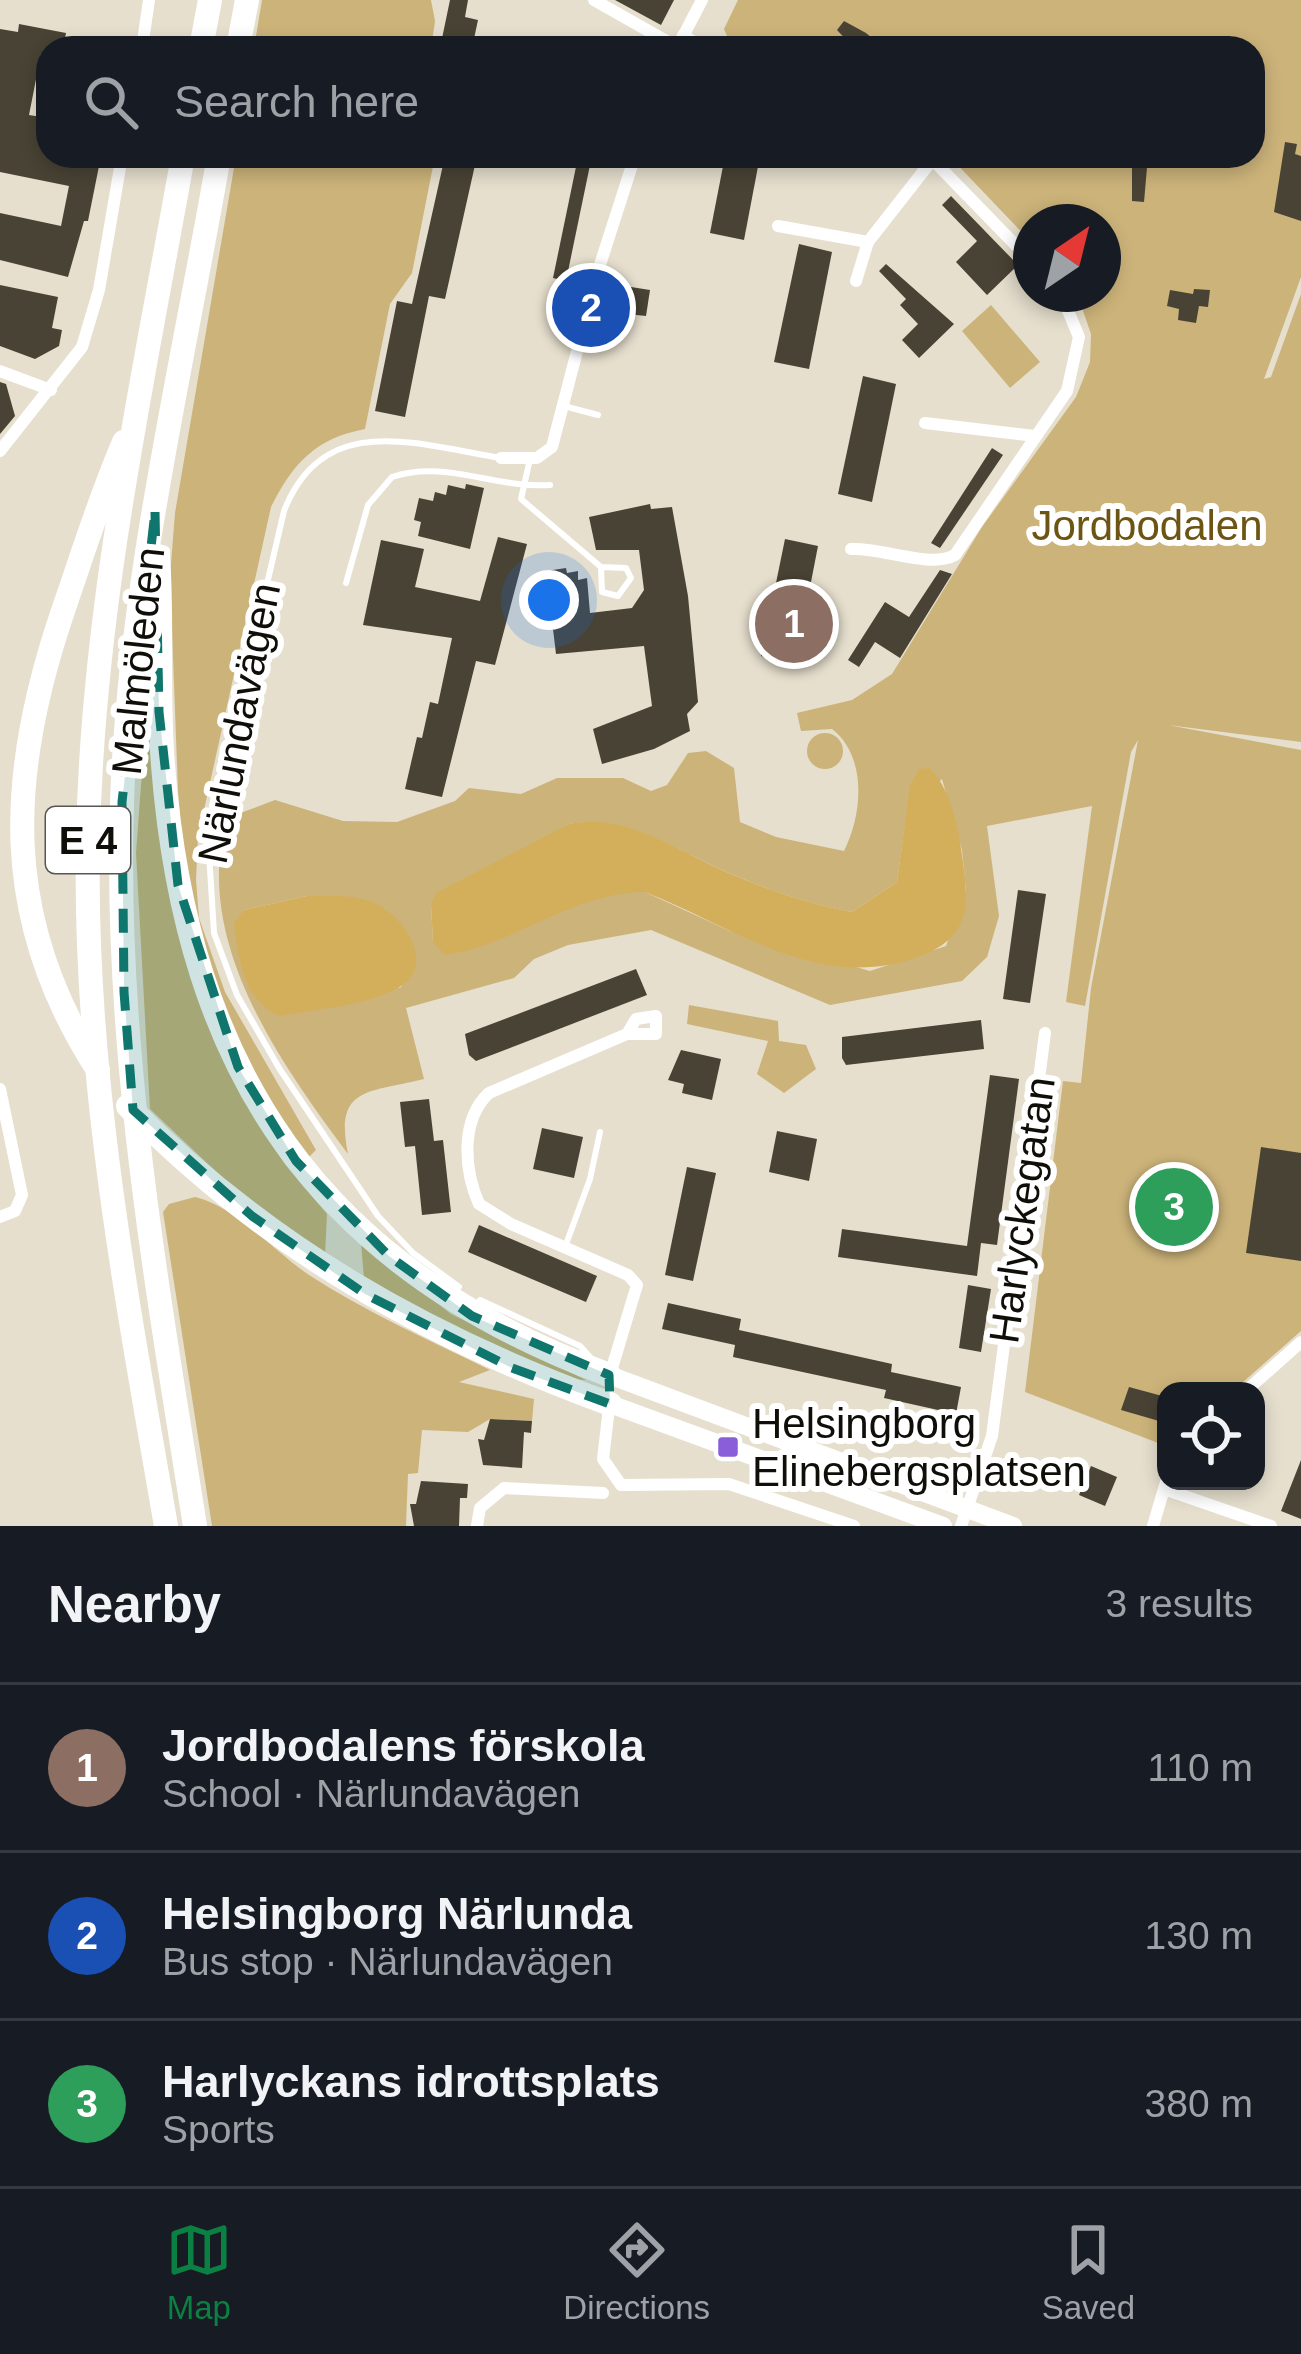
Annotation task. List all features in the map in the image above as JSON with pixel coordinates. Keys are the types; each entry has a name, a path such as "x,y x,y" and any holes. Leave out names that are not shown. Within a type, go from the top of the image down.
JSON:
{"highway":[{"path":"203,36 210,0"},
{"path":"240,36 247,0"},
{"name":"Malmöleden","path":"166,1526 115,1214 93,1006 88,839 99,674 180,168"},
{"name":"Malmöleden","path":"195,1526 145,1214 129,1068 121,922 132,679 155,512 218,168"},
{"path":"139,406 50,648 14,799 15,892 32,960 49,998 106,1081 206,1178 333,1273 491,1359 610,1404"},
{"path":"155,512 163,769 184,920 207,995 248,1085 274,1130 330,1200 362,1231 472,1316 609,1375"}],"street":[{"path":"144,36 148,0"},
{"path":"594,0 665,36"},
{"path":"683,36 702,0"},
{"path":"0,451 74,363 93,318 120,168"},
{"path":"530,460 549,452 631,168"},
{"path":"856,281 868,242 924,168"},
{"path":"941,168 1013,242"},
{"path":"778,226 868,242"},
{"path":"850,549 878,547 951,559 1062,401 1076,365 1078,326 1071,312"},
{"path":"0,371 51,390"},
{"path":"925,423 1035,436"},
{"name":"Närlundavägen","path":"501,458 530,460"},
{"path":"627,1034 489,1093 478,1103 467,1137 479,1204 628,1275 638,1285 609,1375 603,1459 621,1485 729,1484 854,1526"},
{"name":"Harlyckegatan","path":"964,1517 992,1436 1045,1034"},
{"path":"0,1089 22,1195 14,1211 0,1217"},
{"path":"1256,1382 1301,1342"},
{"path":"609,1375 964,1517 1013,1526"},
{"path":"610,1404 943,1526"},
{"path":"477,1526 479,1508 504,1489 603,1493"},
{"path":"1153,1526 1164,1490"},
{"path":"1178,1490 1271,1526"}],"lane":[{"path":"564,406 598,415"},
{"name":"Närlundavägen","path":"501,458 375,440 328,454 298,483 278,534 208,836 209,906 237,995 377,1216 435,1271 503,1312 580,1346 609,1375"},
{"path":"530,460 521,499 602,567 626,568 631,578 627,590 618,596 602,592 602,567"},
{"path":"346,583 368,505 392,477 440,470 524,487 550,485"},
{"path":"565,1247 590,1179 600,1132"}],"highlighted area":[{"path":"155,512 159,712 178,885 238,1067 296,1161 389,1256 472,1316 609,1375 610,1404 512,1368 365,1294 252,1216 133,1110 124,992 122,802"}],"green space":[{"path":"262,0 431,0 435,21 433,36 256,36"},
{"name":"Jordbodalen","path":"738,0 1301,0 1301,277 1264,379 1271,377 1301,294 1301,742 1168,725 1301,750 1301,1331 1243,1382 1157,1382 1157,1443 1025,1392 1063,1081 1081,1083 1091,988 1138,740 1131,752 1085,1006 1066,1002 1092,806 987,826 999,916 987,957 962,981 830,1005 651,930 568,945 534,959 514,978 406,1008 424,1079 372,1091 351,1104 345,1132 348,1154 270,1038 231,953 221,908 219,863 227,818 275,800 343,821 397,822 455,801 469,788 521,794 557,778 623,778 651,791 667,785 688,753 706,751 734,768 740,822 776,837 844,851 858,803 851,754 832,729 801,731 797,713 852,700 892,674 982,527 1076,397 1090,362 1091,334 1083,312 1121,312 1121,204 1013,204 1013,223 960,168 1265,168 1265,36 727,36 724,29","holes":["942,779 962,850 966,890 946,946 870,971 730,931 645,892 618,892 559,910 510,934 433,942 431,905 569,824 586,822 633,830 771,890 852,912 897,882 906,818","307,896 365,902 388,914 412,945 413,969 400,988 244,910"]},
{"path":"234,168 433,168 412,273 390,304 365,429 333,439 308,455 271,507 198,837 199,918 225,992 316,1150 308,1158 256,1084 207,972 184,864 170,576 175,513"},
{"path":"991,305 1040,362 1010,388 962,331"},
{"path":"151,649 178,927 195,990 243,1099 284,1163 327,1214 325,1255 227,1182 150,1109 136,853"},
{"path":"825,733 837,739 843,751 837,763 825,769 813,763 807,751 813,739"},
{"path":"689,1005 778,1021 779,1041 806,1045 816,1069 784,1093 757,1074 768,1041 687,1024"},
{"path":"195,1197 240,1220 331,1288 490,1370 459,1382 534,1399 532,1421 490,1419 468,1432 422,1430 418,1473 408,1474 406,1526 212,1526 163,1212 169,1204"},
{"path":"361,1243 451,1314 586,1380 563,1377 505,1356 364,1279"}],"shaded area":[{"path":"929,768 945,790 955,819 966,893 963,917 953,936 921,956 884,966 813,962 779,952 645,892 593,900 471,949 445,955 433,942 431,905 436,893 569,824 586,822 633,829 750,882 852,912 897,882 910,786 919,769"},
{"path":"307,896 356,898 384,908 412,941 416,967 410,978 398,988 356,1003 280,1016 268,1009 245,977 234,923 244,910"}],"building":[{"path":"450,0 468,0 465,17 478,20 475,36 442,36"},
{"path":"615,0 674,0 661,25"},
{"path":"844,21 870,36 843,36 837,30"},
{"path":"19,24 66,33 36,36 36,79 29,115 36,116 36,168 99,168 88,221 84,221 68,277 0,260 0,213 61,226 69,186 0,172 0,29 18,32"},
{"path":"1285,142 1297,144 1295,154 1301,156 1301,221 1274,212"},
{"path":"442,168 474,168 445,299 429,296 405,417 375,411 397,301 412,304"},
{"path":"576,168 589,168 566,281 553,278"},
{"path":"723,168 758,168 744,240 710,233"},
{"path":"1132,168 1147,168 1144,202 1132,201"},
{"path":"951,196 1013,260 1013,270 987,295 956,262 977,241 942,205"},
{"path":"799,244 832,252 809,369 774,362"},
{"path":"886,264 954,324 919,358 902,340 918,324 900,305 906,299 879,271"},
{"path":"0,285 58,297 52,328 62,330 59,346 35,359 0,346"},
{"path":"631,287 650,290 646,316 627,314"},
{"path":"1194,289 1210,290 1208,307 1199,306 1196,323 1178,320 1179,309 1167,306 1170,290 1193,294"},
{"path":"863,376 896,384 872,502 838,494"},
{"path":"0,382 6,384 15,416 0,434"},
{"path":"992,448 1003,455 940,548 931,543"},
{"path":"466,484 484,488 470,549 418,536 421,522 414,520 419,498 433,501 435,492 446,495 448,485 465,489"},
{"path":"650,504 651,509 672,507 688,596 698,702 687,714 690,731 654,749 602,764 593,729 652,706 644,646 556,654 546,571 566,568 567,573 578,571 578,580 587,578 590,613 632,608 644,590 639,550 596,550 589,517"},
{"path":"498,537 527,544 495,665 476,661 442,797 405,789 430,702 438,704 452,638 363,625 381,540 424,549 415,587 480,601"},
{"path":"785,539 818,546 795,664 761,656"},
{"path":"940,570 952,574 900,658 875,642 859,667 848,660 885,602 909,617"},
{"path":"1018,890 1046,894 1030,1003 1003,999"},
{"path":"636,969 647,995 476,1061 469,1055 465,1034"},
{"path":"981,1020 984,1049 846,1065 842,1058 842,1037"},
{"path":"681,1050 721,1059 712,1100 682,1093 684,1084 668,1080"},
{"path":"990,1075 1019,1079 997,1245 981,1243 977,1276 838,1257 842,1229 967,1246"},
{"path":"429,1099 434,1141 443,1140 451,1212 422,1215 415,1146 405,1147 400,1102"},
{"path":"542,1128 583,1137 574,1178 533,1169"},
{"path":"777,1131 817,1139 809,1181 769,1172"},
{"path":"1261,1147 1301,1153 1301,1261 1246,1253"},
{"path":"687,1167 716,1173 693,1281 665,1275"},
{"path":"479,1225 597,1276 586,1302 468,1252"},
{"path":"968,1285 991,1289 981,1352 959,1348"},
{"path":"668,1303 741,1319 739,1330 892,1364 891,1372 961,1387 956,1414 884,1398 886,1390 733,1357 735,1345 662,1329"},
{"path":"1129,1387 1157,1395 1157,1420 1121,1410"},
{"path":"490,1419 532,1421 531,1433 524,1432 522,1468 483,1465 478,1439 484,1440"},
{"path":"1301,1460 1301,1519 1281,1511"},
{"path":"1091,1466 1117,1477 1105,1506 1079,1495"},
{"path":"421,1481 468,1484 467,1498 460,1498 459,1526 414,1526 410,1504 416,1504"}],"place":[{"name":"Helsingborg Närlunda","path":"591,308"},
{"name":"Jordbodalens förskola","path":"794,624"},
{"name":"Harlyckans idrottsplats","path":"1174,1207"},
{"name":"Helsingborg Elinebergsplatsen","path":"728,1447"}]}
